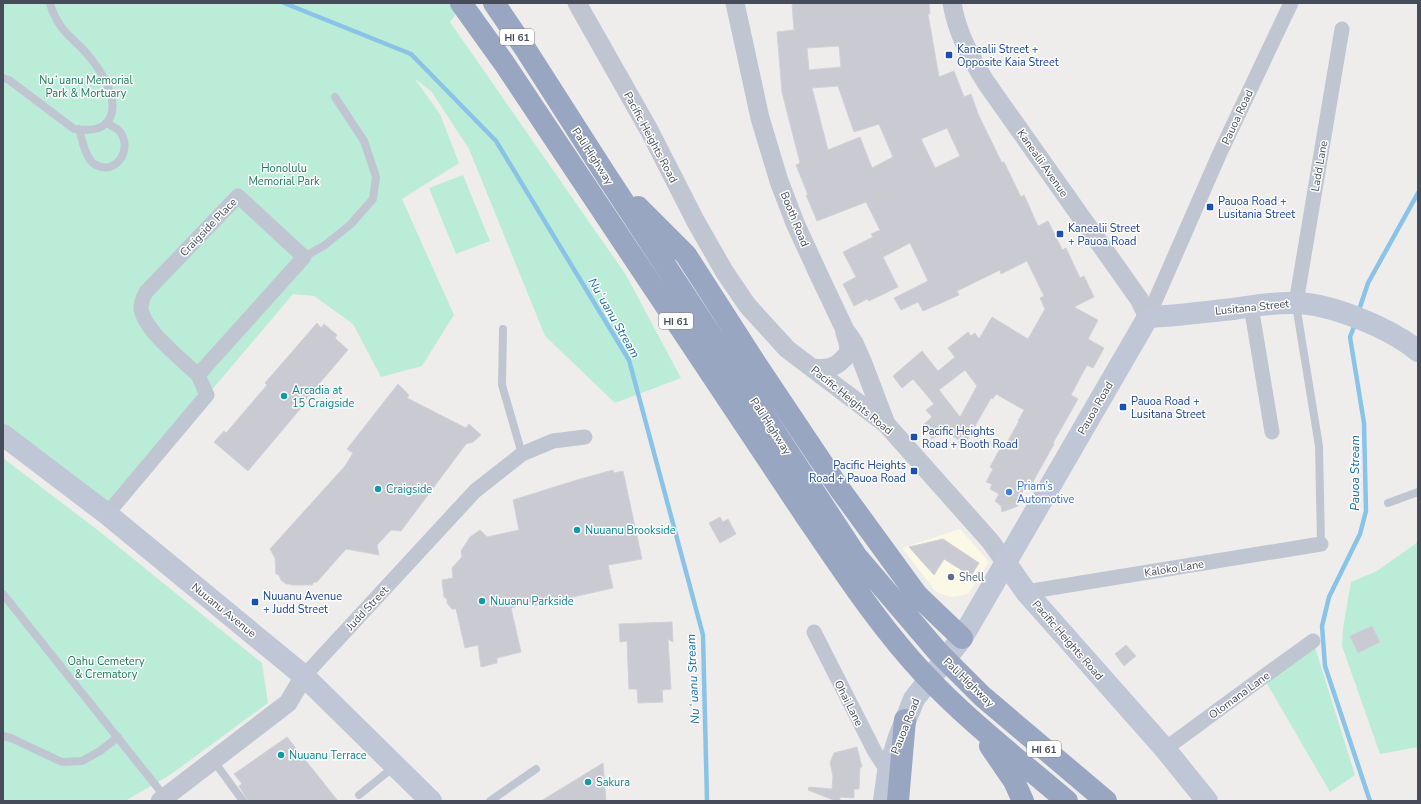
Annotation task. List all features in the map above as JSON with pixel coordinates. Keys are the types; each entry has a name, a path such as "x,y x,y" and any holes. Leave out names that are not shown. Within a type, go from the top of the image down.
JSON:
{"highway":[{"name":"Pali Highway","path":"461,3 504,63 849,580 892,638 925,675 968,716 1067,801"},
{"name":"Pali Highway","path":"494,3 858,557 938,652 982,696 1106,801"},
{"path":"604,172 686,255 756,364 839,488 917,595 962,638"},
{"path":"968,716 1004,764 1023,801"},
{"path":"898,801 905,720"}],"main road":[{"name":"Lusitana Street","path":"1148,317 1180,315 1250,306 1296,303 1331,309 1368,322 1411,345 1418,351"},
{"name":"Pauoa Road","path":"884,801 888,772 905,720 914,699 962,638 1148,317"},
{"name":"Nuuanu Avenue","path":"3,435 107,514 304,676 431,801"},
{"name":"Pacific Heights Road","path":"1005,562 1026,592 1165,749 1207,801"}],"street":[{"name":"Pacific Heights Road","path":"577,3 649,130 696,222 724,271 747,305 787,349 886,424 991,542 1005,562"},
{"name":"Booth Road","path":"735,3 760,118 779,181 795,223 845,330 854,343 862,361 886,424"},
{"name":"Kanealii Avenue","path":"952,3 959,30 969,55 987,84 1139,299 1148,317"},
{"name":"Pauoa Road","path":"1148,317 1219,155 1291,3"},
{"name":"Ladd Lane","path":"1296,303 1342,29"},
{"name":"Craigside Place","path":"107,514 207,395 198,374 153,332 146,323 141,312 142,302 146,292 238,196 304,257"},
{"path":"198,374 304,257"},
{"path":"1250,306 1272,432"},
{"path":"812,368 826,369 833,367 839,364 848,354 849,346 845,330"},
{"name":"Judd Street","path":"162,799 288,703 304,676 475,491 522,454 553,441 585,437"},
{"name":"Kaloko Lane","path":"1026,592 1321,544"},
{"name":"Ohai Lane","path":"814,632 875,752 888,772"},
{"name":"Olomana Lane","path":"1165,749 1313,641"}],"lane":[{"path":"3,78 9,80 74,128 84,130 97,129 106,123 110,117 111,95 104,78 88,55 61,27 50,3"},
{"path":"304,257 325,245 350,224 373,199 376,176 364,141 336,97"},
{"path":"79,129 91,162 106,168 112,167 122,158 125,146 124,138 118,130 106,123"},
{"path":"1296,303 1319,446 1321,544"},
{"path":"503,329 502,385 522,454"},
{"path":"1388,503 1418,492"},
{"path":"3,594 118,737 162,799"},
{"path":"3,736 11,738 62,762 82,761 100,751 118,737"},
{"path":"213,760 243,801"},
{"path":"359,795 396,766"},
{"path":"490,801 536,769"}],"shaded area":[{"name":"Shell","path":"960,529 989,562 968,594 950,597 936,592 902,548"}],"green space":[{"path":"3,3 465,3 450,22 626,275 681,378 615,403 545,336 469,149 431,91 415,79 440,114 459,163 402,199 454,315 422,366 381,377 353,324 314,296 293,294 107,514 3,423"},
{"path":"463,175 490,241 456,254 429,188"},
{"name":"Oahu Cemetery & Crematory","path":"3,458 99,531 262,663 268,703 170,775 125,801 3,801"},
{"path":"1418,542 1418,747 1380,754 1342,646 1343,628 1351,582 1377,571"},
{"path":"1313,641 1355,775 1330,792 1263,677"}],"building":[{"path":"792,3 929,3 930,14 928,14 939,77 954,71 964,97 971,94 979,116 1002,163 1004,162 1021,197 1024,195 1038,226 1048,221 1062,250 1066,248 1080,278 1084,276 1094,297 1074,307 1098,320 1088,339 1104,348 1093,368 1087,365 1071,395 1078,399 1029,489 1025,487 1017,503 1018,506 1002,512 1001,506 995,501 999,494 990,489 992,484 986,482 993,469 990,467 1002,445 1005,446 1024,410 996,394 993,399 991,398 966,442 960,438 959,440 944,431 932,439 922,426 932,417 926,410 934,404 913,379 902,388 893,376 922,351 938,371 955,357 948,348 968,332 971,336 975,333 979,339 992,317 1028,339 1045,309 1040,298 1044,296 1027,261 1001,274 1000,270 957,291 959,295 923,311 918,302 901,310 894,298 928,281 910,243 883,257 898,287 869,301 867,299 854,306 843,284 856,277 843,252 873,237 871,234 880,230 866,202 817,221 796,165 800,163 782,92 777,32 794,30","holes":["839,46 841,67 809,70 807,48","838,86 854,132 879,124 893,157 872,168 860,137 828,150 812,88","947,128 960,156 935,168 921,139","965,370 977,386 960,417 939,390"]},
{"name":"Arcadia at 15 Craigside","path":"317,323 321,328 324,324 337,335 335,338 348,350 300,406 301,408 248,471 214,442 224,431 226,433 267,385 265,383"},
{"name":"Craigside","path":"398,384 409,395 407,398 466,428 469,424 481,435 473,442 466,444 401,531 391,530 377,545 379,555 346,549 317,582 314,582 312,585 286,584 281,580 279,575 276,574 275,558 270,549 345,466 353,453 347,449"},
{"name":"Nuuanu Brookside","path":"613,470 614,473 623,471 642,559 608,565 613,588 533,606 533,602 511,608 521,652 497,658 497,663 481,667 478,645 465,648 456,609 452,609 447,603 447,599 444,597 442,580 453,578 452,568 462,557 461,551 470,537 480,530 487,537 519,530 513,500"},
{"path":"720,517 723,522 728,519 736,534 720,543 709,523"},
{"path":"943,539 979,563 971,576 944,559 934,575 909,547"},
{"path":"672,622 673,642 668,639 671,689 662,690 663,702 638,703 637,689 629,689 627,641 620,642 619,624"},
{"path":"1372,626 1380,642 1358,653 1350,636"},
{"path":"1126,645 1136,656 1124,666 1115,654"},
{"name":"Nuuanu Terrace","path":"287,737 338,801 248,801 239,786 242,784 234,774"},
{"path":"857,747 862,767 860,767 859,789 854,789 854,798 840,797 840,801 836,801 808,790 809,787 832,789 833,776 830,763 834,753"},
{"name":"Sakura","path":"603,763 606,801 541,801"}],"waterway":[{"name":"Nuʻuanu Stream","path":"284,3 411,54 496,141 629,360 703,635 707,801"},
{"name":"Pauoa Stream","path":"1358,313 1368,283 1418,193"},
{"name":"Pauoa Stream","path":"1355,324 1350,337 1364,423 1366,511 1360,534 1329,597 1322,626 1325,666 1370,801"}],"place":[{"name":"Kanealii Street + Opposite Kaia Street","path":"949,55"},
{"name":"Pauoa Road + Lusitania Street","path":"1210,207"},
{"name":"Kanealii Street + Pauoa Road","path":"1060,234"},
{"name":"Arcadia at 15 Craigside","path":"284,396"},
{"name":"Pauoa Road + Lusitana Street","path":"1123,407"},
{"name":"Pacific Heights Road + Booth Road","path":"914,437"},
{"name":"Pacific Heights Road + Pauoa Road","path":"914,471"},
{"name":"Craigside","path":"378,489"},
{"name":"Priam’s Automotive","path":"1009,492"},
{"name":"Nuuanu Brookside","path":"577,530"},
{"name":"Shell","path":"951,577"},
{"name":"Nuuanu Parkside","path":"482,601"},
{"name":"Nuuanu Avenue + Judd Street","path":"255,602"},
{"name":"Nuuanu Terrace","path":"281,755"},
{"name":"Sakura","path":"588,782"}],"park label":[{"name":"Nuʻuanu Memorial Park & Mortuary","path":"86,86"},
{"name":"Honolulu Memorial Park","path":"284,174"}]}
